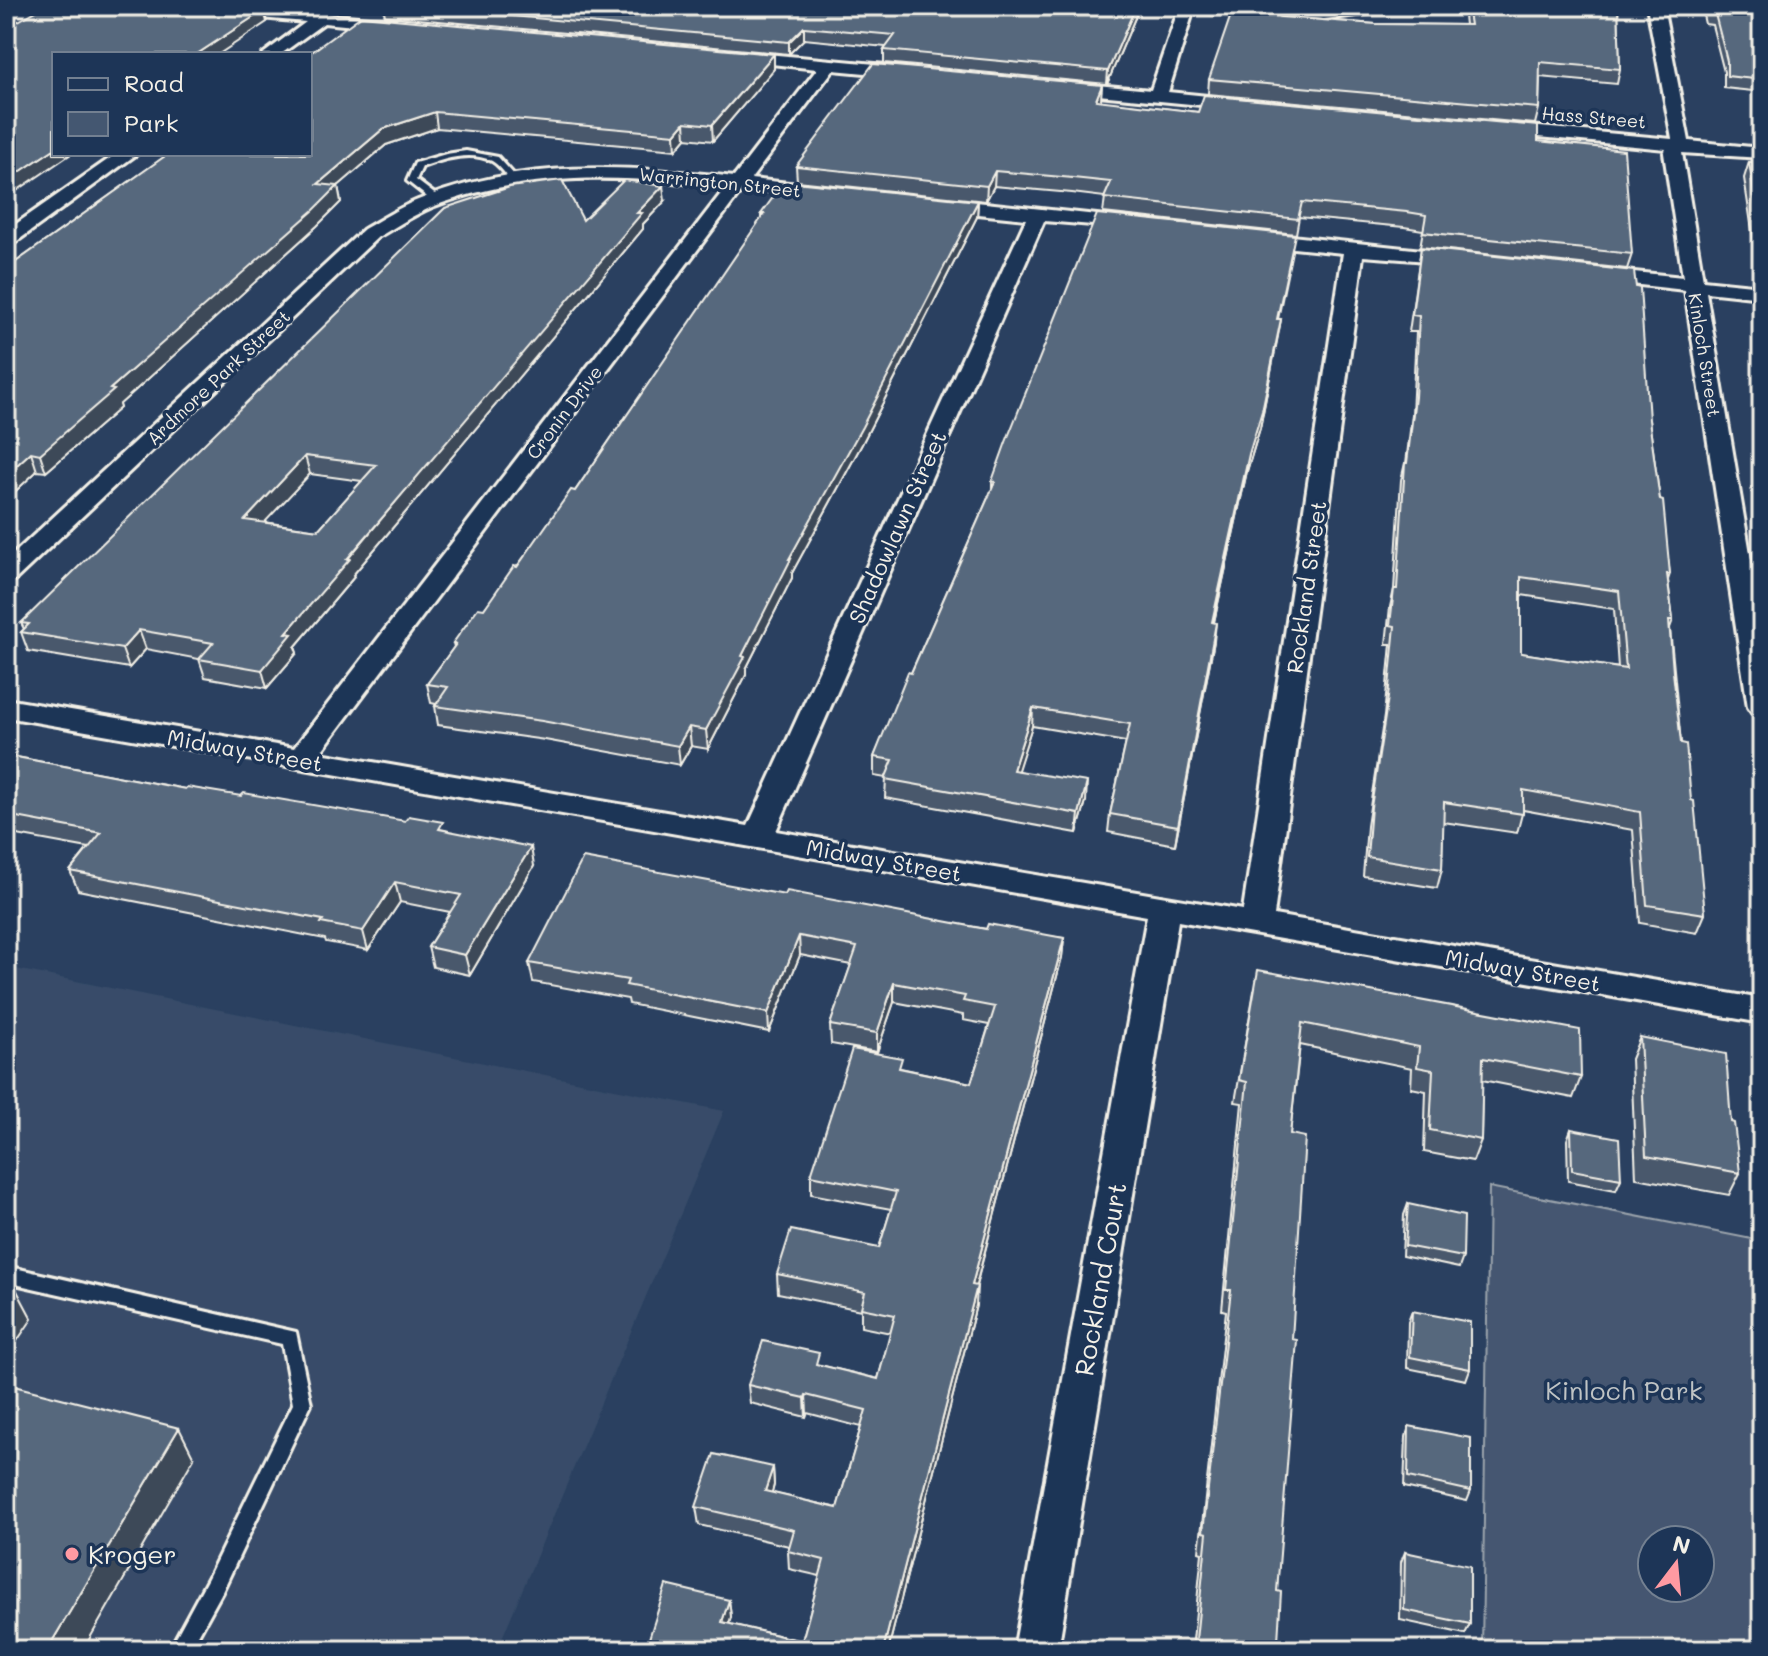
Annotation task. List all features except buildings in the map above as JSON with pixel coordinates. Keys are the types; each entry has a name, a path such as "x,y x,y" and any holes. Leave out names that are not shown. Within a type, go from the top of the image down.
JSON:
{"street":[{"path":"180,6 233,8 406,26"},
{"path":"1177,6 1316,15 1385,7"},
{"path":"1158,96 1187,6"},
{"name":"Kinloch Street","path":"1655,6 1682,138 1673,153 1762,707"},
{"path":"274,52 321,18"},
{"path":"717,54 923,74"},
{"name":"Cronin Drive","path":"300,760 828,65"},
{"path":"1051,86 1260,106"},
{"name":"Hass Street","path":"1477,126 1762,153"},
{"path":"6,240 125,156"},
{"name":"Warrington Street","path":"438,197 513,178 561,172 608,171 831,193"},
{"name":"Ardmore Park Street","path":"6,575 371,233 397,216 438,197"},
{"path":"926,203 1148,226"},
{"name":"Shadowlawn Street","path":"757,839 1037,215"},
{"path":"1227,235 1479,262"},
{"name":"Rockland Street","path":"1257,925 1354,248"},
{"path":"1573,272 1762,292"},
{"name":"Midway Street","path":"6,708 1762,1011"},
{"name":"Rockland Court","path":"1036,1650 1164,909"}],"lane":[{"path":"438,197 411,181 418,165 441,155 496,159 513,178"},
{"path":"6,1274 290,1338 302,1404 215,1585 179,1650"}],"shaded area":[{"path":"6,967 724,1111 497,1650 6,1650"}],"green space":[{"name":"Kinloch Park","path":"1489,1187 1762,1241 1762,1650 1482,1650"}],"place":[{"name":"Kroger","path":"72,1554"}]}
